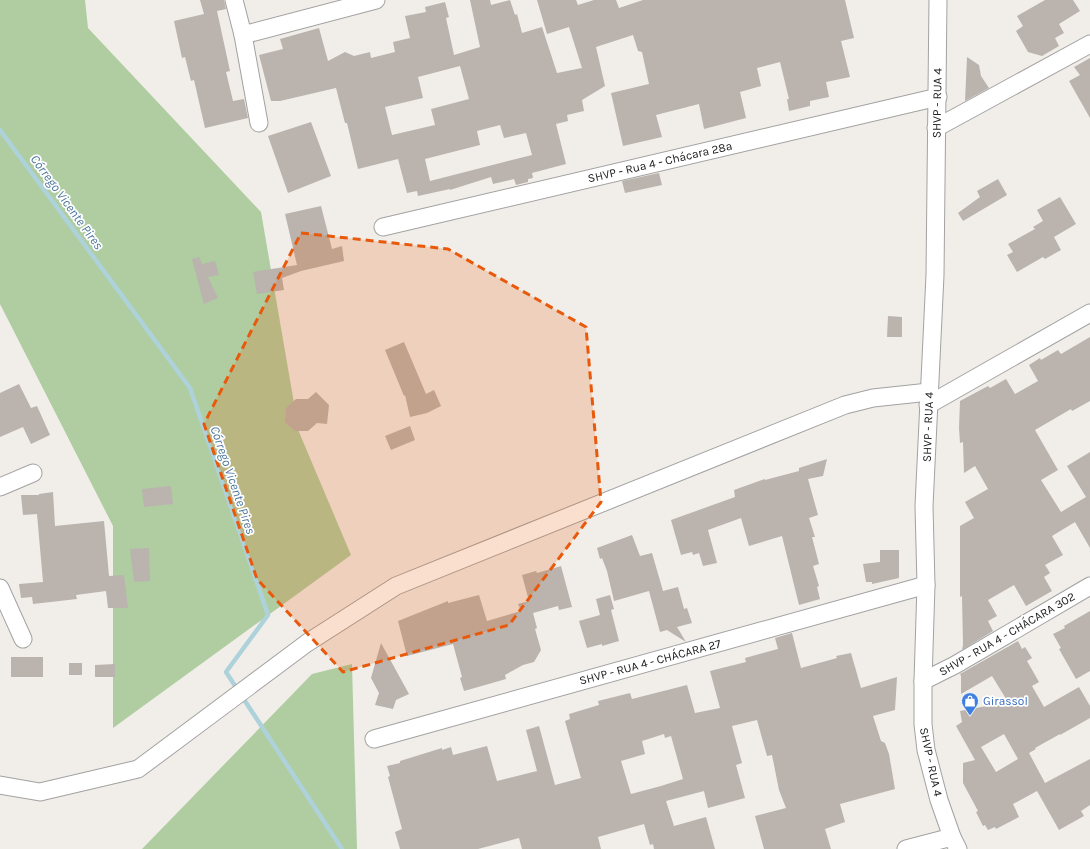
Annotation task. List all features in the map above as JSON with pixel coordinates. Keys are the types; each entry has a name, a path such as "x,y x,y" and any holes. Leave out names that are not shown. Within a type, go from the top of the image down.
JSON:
{"street":[{"path":"234,0 243,35 259,123"},
{"path":"243,35 376,0"},
{"name":"SHVP - RUA 4","path":"938,0 935,275 924,506 926,585 923,724 926,750 938,800 955,843"},
{"path":"936,128 1090,44"},
{"name":"SHVP - Rua 4 - Chácara 28ª","path":"383,226 938,97"},
{"path":"0,785 40,792 138,769 307,643 396,586 845,405 873,398 929,398 1090,313"},
{"path":"0,487 33,473"},
{"name":"SHVP - RUA 4 - CHÁCARA 27","path":"374,739 926,585"},
{"name":"SHVP - RUA 4 - CHÁCARA 302","path":"923,681 955,665 1090,586"},
{"path":"0,588 23,639"},
{"path":"906,849 955,843"}],"highlighted area":[{"path":"301,233 448,249 586,327 601,502 509,625 343,672 257,579 204,424"}],"green space":[{"path":"0,0 85,0 88,28 261,212 299,432 351,555 113,728 113,526 0,304"},
{"path":"352,664 357,849 142,849 312,674"}],"building":[{"path":"200,0 224,0 226,9 217,11 230,71 226,72 233,101 244,99 248,118 205,128 194,80 191,81 185,57 182,58 174,21 204,14"},
{"path":"470,0 490,0 491,5 510,0 515,15 517,14 522,33 542,27 557,73 582,68 569,27 547,34 537,0 576,0 578,5 594,0 616,0 619,8 643,0 845,0 854,38 841,41 850,77 826,82 829,97 810,101 810,106 789,111 787,99 789,99 780,62 757,68 761,86 740,92 746,118 704,129 699,104 656,115 662,137 623,146 611,93 649,84 642,52 638,51 633,35 596,47 605,86 582,100 584,111 567,115 568,121 556,124 566,164 532,173 533,178 528,179 528,182 516,185 514,179 493,184 491,177 450,190 418,196 417,191 407,193 398,159 358,169 347,123 345,123 336,88 280,101 271,101 259,55 283,49 280,39 319,28 328,61 345,52 354,56 370,52 371,58 395,52 393,42 410,38 405,16 426,12 425,7 445,2 449,17 446,18 454,55 480,47","holes":["460,66 469,99 431,109 435,125 392,135 385,107 423,98 418,77","500,125 504,138 526,133 532,155 430,181 425,159 480,145 477,131"]},
{"path":"1045,0 1073,0 1080,11 1059,24 1064,33 1055,38 1059,46 1042,56 1028,52 1016,31 1023,26 1017,16"},
{"path":"967,57 979,65 981,76 989,88 965,101"},
{"path":"1090,58 1090,118 1069,81 1080,75 1074,67"},
{"path":"311,122 331,176 288,193 268,136"},
{"path":"659,173 662,185 625,193 622,181"},
{"path":"998,179 1007,195 963,221 958,213 980,197 977,191"},
{"path":"1060,197 1076,224 1054,237 1061,250 1045,259 1043,257 1017,272 1007,255 1013,252 1008,244 1035,229 1033,227 1043,221 1037,210"},
{"path":"321,206 332,249 342,246 344,261 301,271 282,278 284,290 257,294 253,272 297,265 285,214"},
{"path":"199,257 202,264 215,261 219,275 208,277 218,298 204,304 192,259"},
{"path":"888,316 902,317 902,337 887,337"},
{"path":"1090,337 1090,401 1072,411 1071,409 1035,430 1058,470 1041,480 1061,512 1086,497 1067,466 1090,452 1090,548 1075,522 1052,536 1063,555 1045,565 1050,573 1044,577 1052,591 1026,606 1014,585 988,600 997,616 988,621 993,631 962,650 960,526 974,518 965,502 988,489 975,466 964,473 963,442 960,443 959,428 960,401 988,386 990,388 1006,379 1015,394 1038,381 1029,365 1058,350 1061,354"},
{"path":"404,342 426,394 434,390 441,406 427,413 410,417 405,395 404,396 385,350"},
{"path":"19,384 31,408 37,406 50,435 31,444 23,427 0,437 0,393"},
{"path":"316,392 329,405 327,424 317,423 308,431 295,431 285,422 286,408 296,399 308,399"},
{"path":"410,426 415,440 391,450 385,436"},
{"path":"827,459 823,476 808,479 818,515 809,518 815,537 812,537 819,564 813,566 819,586 817,587 820,599 799,605 782,536 749,546 741,518 708,530 717,563 703,566 699,553 693,555 692,552 681,555 671,520 735,497 734,490 765,479 799,471 799,468"},
{"path":"171,486 173,504 144,507 142,489"},
{"path":"53,492 55,526 104,521 109,576 124,575 128,608 108,608 106,591 76,595 77,599 33,604 32,597 21,598 19,584 43,582 37,514 23,515 21,495 39,495"},
{"path":"632,535 640,556 652,553 663,591 678,587 684,609 687,608 692,623 677,627 686,642 667,630 660,632 649,591 614,601 607,571 602,558 600,559 597,548"},
{"path":"149,548 150,581 134,582 130,549"},
{"path":"880,550 899,550 899,578 872,584 872,582 866,582 863,564 880,562"},
{"path":"561,566 572,607 559,610 558,606 533,613 537,628 535,629 541,650 534,662 523,665 505,675 506,679 464,691 460,678 462,677 453,644 407,656 398,621 448,601 448,603 479,595 487,621 521,611 518,604 529,601 522,575 536,571 537,573"},
{"path":"610,595 614,609 611,610 619,641 602,646 602,644 587,648 579,621 600,615 596,599"},
{"path":"1090,611 1090,671 1076,679 1059,649 1061,648 1053,634 1065,628 1064,626"},
{"path":"792,633 801,668 837,658 836,656 851,653 861,688 897,677 895,710 873,716 881,741 885,743 889,754 895,789 840,804 845,822 825,829 831,849 764,849 755,816 786,808 779,790 772,755 767,756 757,720 732,726 742,763 736,765 745,798 708,808 704,791 666,801 674,826 706,817 715,849 654,849 653,844 650,845 644,824 598,837 601,849 522,849 519,838 478,849 400,849 395,832 402,829 388,777 390,776 387,766 442,748 442,750 451,747 453,755 487,746 497,781 537,771 526,730 539,726 555,785 581,778 565,721 570,719 569,714 599,705 598,701 630,693 632,699 687,685 695,713 720,708 710,671 746,662 745,658 778,649 775,638","holes":["664,734 665,738 671,736 683,779 631,794 621,761 645,754 642,741"]},
{"path":"1018,641 1022,649 1025,647 1032,658 1027,661 1039,682 1032,686 1044,707 1079,687 1090,706 1090,718 1035,748 1036,749 1029,753 1045,783 1090,759 1090,805 1081,811 1084,816 1059,830 1037,791 1013,804 1019,817 996,829 995,827 988,830 985,825 983,826 976,812 978,811 963,783 963,763 975,760 956,726 962,722 960,711 1008,702 992,676 961,694 960,674","holes":["1004,734 1018,759 996,772 981,747"]},
{"path":"381,643 409,694 396,700 393,709 375,705 379,693 371,678"},
{"path":"11,657 43,657 43,677 11,677"},
{"path":"69,663 82,663 82,675 69,675"},
{"path":"115,664 115,677 95,677 95,665"}],"waterway":[{"name":"Córrego Vicente Pires","path":"0,130 190,388 268,615 226,672 342,849"}],"place":[{"name":"Girassol","path":"970,716"}]}
